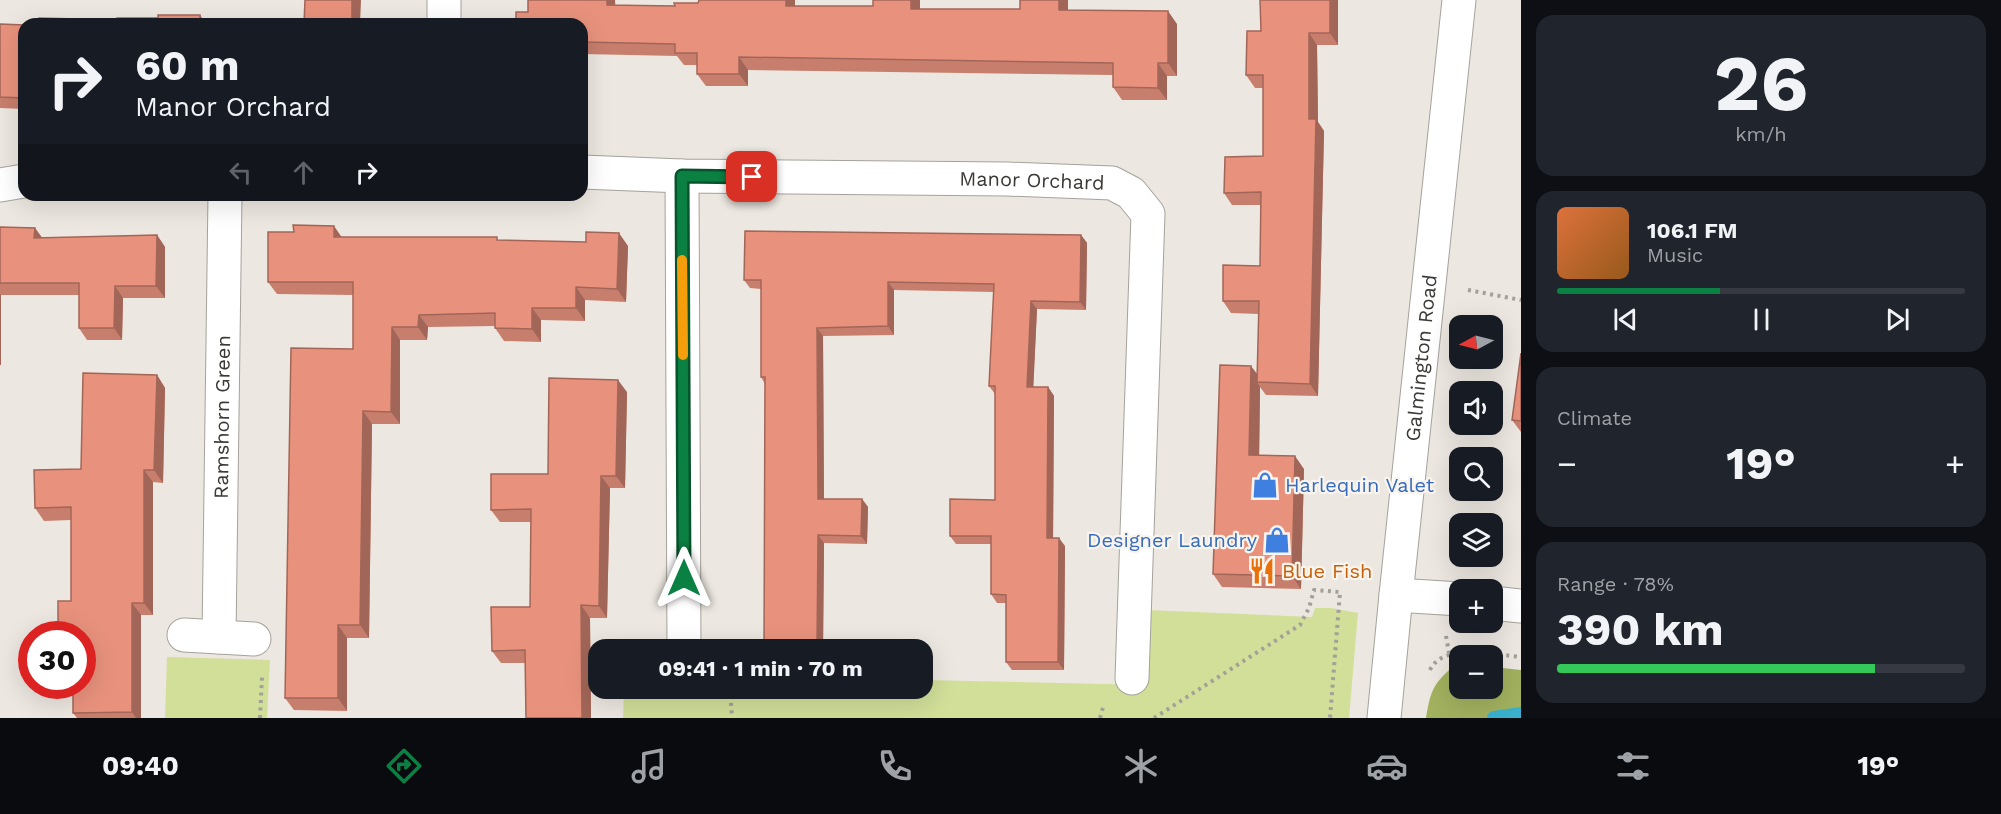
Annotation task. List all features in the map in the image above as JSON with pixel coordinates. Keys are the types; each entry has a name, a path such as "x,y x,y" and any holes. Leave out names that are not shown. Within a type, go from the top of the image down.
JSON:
{"street":[{"path":"444,0 444,18"},
{"name":"Galmington Road","path":"1384,718 1459,0"},
{"name":"Manor Orchard","path":"588,172 682,176 1007,179 1112,183 1131,193 1148,214 1132,678"},
{"path":"682,176 684,639"},
{"path":"0,185 18,182"},
{"name":"Ramshorn Green","path":"219,637 225,201"},
{"path":"1396,595 1449,598"},
{"path":"1503,604 1521,606"},
{"path":"183,635 254,639"}],"path":[{"path":"1429,283 1521,300"},
{"path":"1154,718 1300,625 1309,608 1314,590 1340,592 1330,718"},
{"path":"1503,655 1521,657"},
{"path":"731,699 732,718"}],"green space":[{"path":"1315,608 1331,608 1358,613 1349,718 623,718 624,699 933,699 933,680 1147,685 1147,610 1312,617"},
{"path":"167,657 270,660 267,718 165,718"},
{"path":"1503,668 1521,670 1521,718 1426,718 1435,687 1449,670 1449,699 1503,699"}],"building":[{"path":"305,0 352,0 352,18 304,18"},
{"path":"528,0 607,0 607,5 675,6 674,3 698,3 699,0 786,0 786,6 873,6 873,0 911,0 911,9 1020,9 1020,0 1059,0 1059,10 1168,11 1168,63 1158,63 1158,88 1113,87 1113,63 739,57 739,74 697,74 697,53 675,53 675,44 588,42 588,18 516,18 516,12 528,12"},
{"path":"1260,0 1330,0 1330,33 1309,33 1309,119 1316,119 1310,384 1257,382 1259,301 1223,301 1223,265 1260,266 1261,192 1224,193 1225,157 1263,156 1263,75 1246,75 1247,31 1261,31"},
{"path":"158,15 200,15 200,18 158,18"},
{"path":"0,24 18,25 18,98 0,97"},
{"path":"293,225 334,226 334,237 497,237 497,240 586,242 586,232 619,233 617,289 576,287 576,308 532,308 532,329 495,328 495,313 419,315 418,327 392,327 391,412 363,411 360,625 338,625 338,698 285,698 291,348 353,349 353,282 268,282 268,232 294,232"},
{"path":"0,227 35,228 34,238 157,235 156,286 115,286 114,328 79,328 79,283 0,283"},
{"path":"745,231 1081,235 1080,302 1031,301 1027,387 1048,387 1047,538 1059,538 1058,662 1006,662 1006,595 991,594 991,536 950,536 950,499 995,500 995,386 989,386 994,284 888,282 888,326 817,328 818,499 862,499 861,536 818,535 817,639 764,639 765,377 761,377 761,280 744,280"},
{"path":"1521,353 1521,421 1512,420"},
{"path":"1220,365 1251,366 1249,455 1295,456 1292,576 1213,574"},
{"path":"83,373 157,375 154,470 144,470 144,603 132,603 132,712 73,713 73,699 96,699 96,621 58,621 58,601 71,601 71,507 35,508 34,470 81,469"},
{"path":"549,378 618,380 616,476 601,476 599,606 581,605 582,718 526,718 525,650 492,651 491,607 530,607 531,509 491,510 491,474 548,474"}],"waterway":[{"path":"1494,718 1521,714"}],"slow traffic":[{"path":"682,260 683,355"}],"place":[{"name":"Harlequin Valet","path":"1265,485"},
{"name":"Designer Laundry","path":"1277,540"},
{"name":"Blue Fish","path":"1262,571"}],"route":[{"path":"684,578 682,176 752,177"}]}
